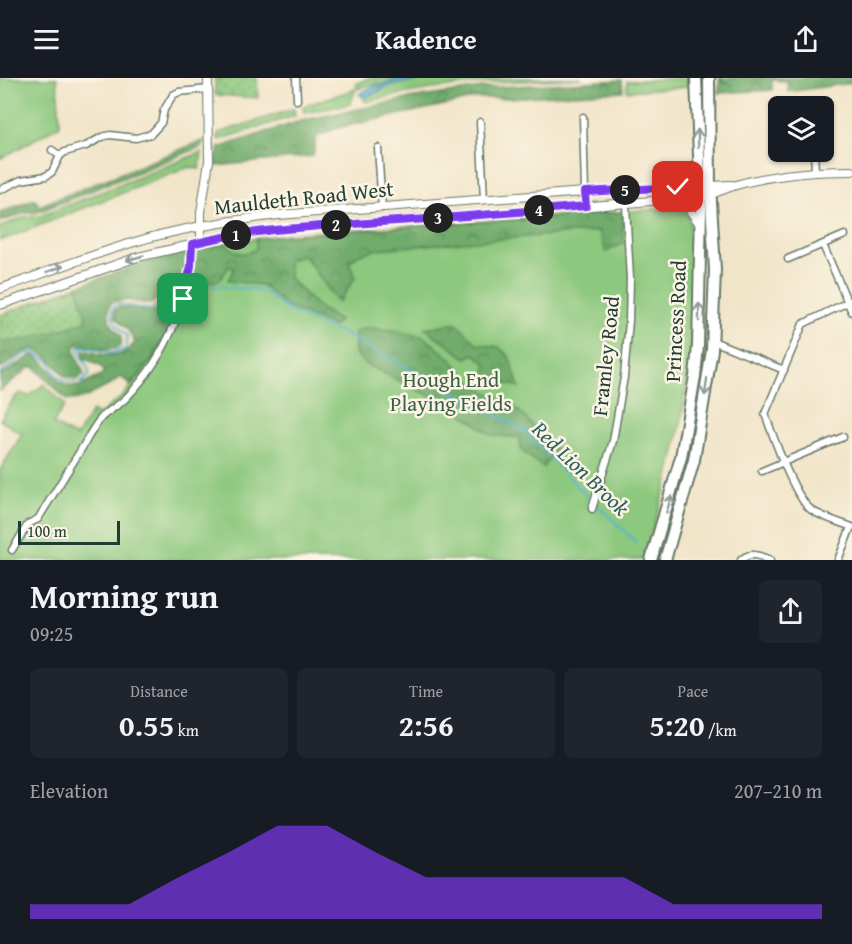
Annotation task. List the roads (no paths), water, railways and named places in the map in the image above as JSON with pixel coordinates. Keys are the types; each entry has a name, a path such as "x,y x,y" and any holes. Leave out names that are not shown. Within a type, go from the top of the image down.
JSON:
{"highway":[{"name":"Princess Road","path":"665,560 694,460 712,341 715,270 696,78"},
{"name":"Princess Road","path":"651,560 676,478 695,376 699,329 700,224 706,191 709,84"}],"street":[{"path":"201,241 200,226 209,160 208,78"},
{"path":"296,78 297,100"},
{"path":"0,190 21,180 46,176 52,172 60,156 65,152 86,146 102,137 110,135 136,138 151,134 161,123 164,110 173,95 191,90 208,89"},
{"path":"583,117 586,206"},
{"path":"480,122 484,200"},
{"path":"378,148 382,208"},
{"path":"52,150 60,156"},
{"path":"815,162 815,171"},
{"name":"Mauldeth Road West","path":"0,305 129,260 201,241 239,234 665,199 815,171 852,171"},
{"name":"Mauldeth Road West","path":"0,289 127,244 200,226 278,214 585,192 706,191"},
{"path":"665,199 688,208 700,224"},
{"name":"Framley Road","path":"592,509 613,441 627,353 630,279 626,204"},
{"path":"788,259 845,235"},
{"path":"12,550 28,524 38,519 102,417 126,398 149,372 171,334 183,299 191,266 192,244"},
{"path":"823,245 850,301 852,312"},
{"path":"838,560 851,527 812,511 805,505 784,463 765,414 803,324 850,301"},
{"path":"712,341 784,370"},
{"path":"762,471 843,437"},
{"path":"741,560 746,555 757,555 770,560"}],"water":[{"path":"405,78 438,78 394,84 364,98 359,94 377,84 379,86"}],"waterway":[{"name":"Red Lion Brook","path":"212,286 262,290 292,313 344,334 524,430 586,495 636,542"},
{"path":"0,374 23,355 32,352 49,361 56,375 65,382 82,382 89,375 89,371 80,355 79,347 111,353 126,349 127,336 113,319 114,306 120,304 151,310 176,289"}],"park label":[{"name":"Hough End Playing Fields","path":"451,392"}]}
